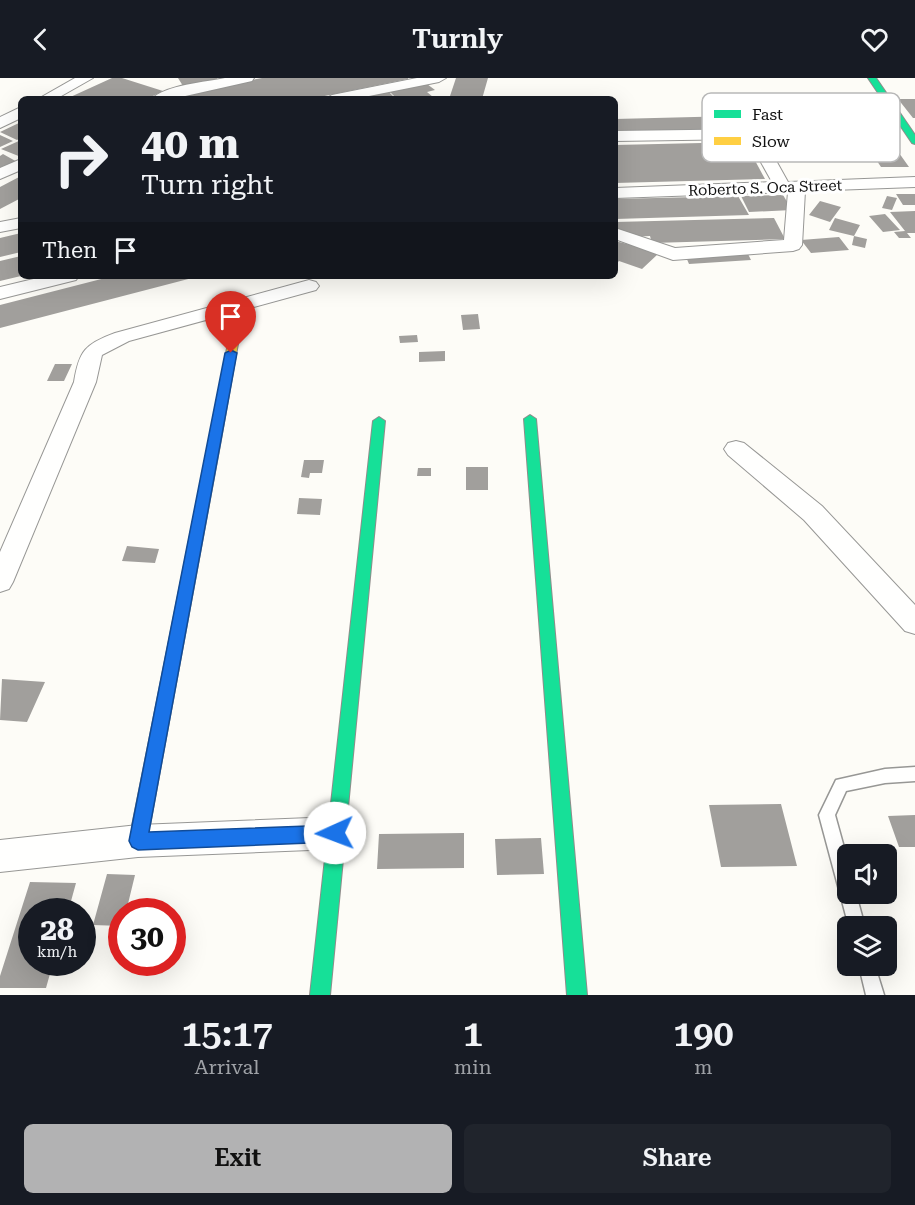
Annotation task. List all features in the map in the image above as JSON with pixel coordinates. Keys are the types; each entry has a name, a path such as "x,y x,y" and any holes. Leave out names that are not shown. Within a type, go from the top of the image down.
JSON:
{"street":[{"path":"51,96 86,78"},
{"path":"167,96 247,78"},
{"path":"872,78 882,93"},
{"path":"352,96 444,82"},
{"path":"0,106 18,106"},
{"path":"0,123 18,114"},
{"path":"900,119 915,141"},
{"path":"618,136 702,135"},
{"path":"618,234 673,254 793,245 790,187 773,162"},
{"path":"0,174 18,165"},
{"name":"Roberto S. Oca Street","path":"618,193 915,182"},
{"path":"0,228 18,224"},
{"path":"0,293 57,279"},
{"path":"0,582 85,382 89,357 96,347 122,337 309,286"},
{"path":"138,841 234,339"},
{"path":"530,419 577,995"},
{"path":"320,995 379,421"},
{"path":"736,449 813,513 915,623"},
{"path":"0,856 138,841 335,833"}],"lane":[{"path":"837,852 827,815 841,785 885,776 915,774"},
{"path":"870,976 875,995"}],"building":[{"path":"112,78 122,78 163,91 153,96 73,96"},
{"path":"178,78 217,78 217,79 183,86"},
{"path":"262,78 408,78 325,96 189,96 187,93"},
{"path":"456,78 488,78 483,96 450,96"},
{"path":"427,84 435,90 427,92 432,96 394,96 389,91"},
{"path":"389,92 393,96 371,96"},
{"path":"900,99 915,99 915,118"},
{"path":"702,117 702,132 618,134 618,119"},
{"path":"18,123 17,140 0,132"},
{"path":"0,135 13,141 0,147"},
{"path":"18,141 18,156 1,149"},
{"path":"702,143 702,162 756,162 765,179 618,183 618,145"},
{"path":"3,154 18,163 0,172 0,156"},
{"path":"900,154 909,167 881,167 878,162 900,162"},
{"path":"18,178 18,200 0,209 0,187"},
{"path":"896,194 915,194 915,205 903,205"},
{"path":"783,195 792,210 749,212 741,196"},
{"path":"738,196 749,215 618,219 618,199"},
{"path":"887,196 897,198 892,210 882,208"},
{"path":"820,201 841,207 830,222 809,215"},
{"path":"915,211 915,233 907,233 911,238 899,238 894,232 905,231 890,212"},
{"path":"885,214 900,230 883,232 869,216"},
{"path":"774,218 785,239 652,243 650,236 632,237 618,230 618,222"},
{"path":"835,218 860,225 854,236 829,230"},
{"path":"18,234 18,253 0,257 0,238"},
{"path":"854,236 867,239 865,248 852,245"},
{"path":"839,237 849,250 811,253 801,240"},
{"path":"618,242 658,254 642,269 619,261"},
{"path":"748,254 751,260 689,264 686,257"},
{"path":"18,257 18,277 0,281 0,261"},
{"path":"101,279 188,279 0,328 0,305"},
{"path":"478,314 480,329 463,330 461,315"},
{"path":"417,335 418,342 400,343 399,336"},
{"path":"445,351 445,361 419,362 419,352"},
{"path":"55,364 72,364 64,381 47,381"},
{"path":"304,460 324,460 322,473 310,473 309,478 301,477"},
{"path":"466,467 488,467 488,490 466,490"},
{"path":"418,468 431,468 431,476 417,476"},
{"path":"299,498 322,499 320,515 297,514"},
{"path":"127,546 159,549 155,563 122,561"},
{"path":"2,679 45,682 27,722 0,720"},
{"path":"781,804 797,866 721,867 709,805"},
{"path":"915,815 915,847 899,847 888,816"},
{"path":"464,833 464,868 377,869 379,834"},
{"path":"541,838 544,874 497,875 495,839"},
{"path":"107,874 135,875 129,898 108,898 108,926 96,925 96,914"},
{"path":"30,882 76,883 72,898 25,898"},
{"path":"18,920 18,976 49,976 46,988 0,988 0,976"}],"traffic: fast":[{"path":"872,78 882,93"},
{"path":"900,119 915,141"},
{"path":"530,419 577,995"},
{"path":"320,995 379,421"},
{"path":"138,841 214,445"}],"traffic: slow":[{"path":"214,445 234,338"}],"route":[{"path":"231,353 138,841 335,833"}]}
